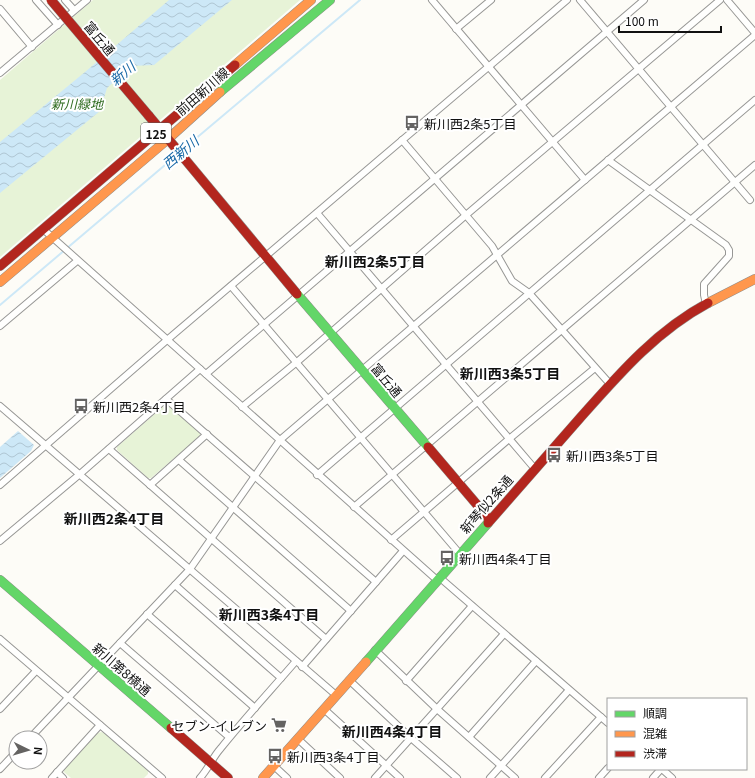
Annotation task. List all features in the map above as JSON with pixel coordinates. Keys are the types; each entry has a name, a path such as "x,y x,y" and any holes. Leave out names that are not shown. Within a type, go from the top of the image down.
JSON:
{"street":[{"path":"36,0 58,25"},
{"name":"富丘通","path":"51,0 330,334 490,520"},
{"path":"65,0 74,10"},
{"path":"0,73 87,0"},
{"name":"前田新川線","path":"0,266 311,0"},
{"name":"前田新川線","path":"0,282 168,139 236,78 330,0"},
{"path":"432,0 584,180"},
{"path":"456,30 491,0"},
{"path":"0,485 167,340 567,0"},
{"path":"580,0 750,200"},
{"path":"206,374 644,0"},
{"path":"242,407 330,334 466,215 720,0"},
{"path":"38,730 190,569 280,440 755,34 726,0"},
{"path":"0,9 32,47"},
{"path":"317,475 755,100"},
{"path":"402,140 492,246 498,254 512,281 529,293 610,384"},
{"path":"608,160 726,245 730,250 729,256 704,284 706,304"},
{"path":"354,507 755,165"},
{"path":"317,213 535,469"},
{"path":"42,230 206,374 403,551 472,606 607,722"},
{"path":"0,326 75,259"},
{"name":"新琴似2条通","path":"263,778 438,578 641,351 672,325 706,304 755,279"},
{"path":"231,286 460,554"},
{"path":"391,540 595,368"},
{"path":"0,541 80,474 200,369"},
{"path":"166,399 256,475 376,582"},
{"path":"0,406 336,695"},
{"path":"150,485 207,434"},
{"path":"109,449 326,639"},
{"path":"179,460 351,610"},
{"path":"302,667 403,551"},
{"name":"新川第8横通","path":"0,580 228,778"},
{"path":"174,585 281,678"},
{"path":"406,681 472,606"},
{"path":"147,614 255,708"},
{"path":"375,778 504,634"},
{"path":"0,648 2,641 162,778"},
{"path":"120,643 229,737"},
{"path":"375,650 406,681 515,778"},
{"path":"200,778 209,768 213,757 229,737 296,661"},
{"path":"469,737 536,661"},
{"path":"0,709 36,670"},
{"path":"349,680 411,738 457,778"},
{"path":"490,778 569,690"},
{"path":"324,709 400,778"},
{"path":"545,778 600,717"},
{"path":"52,778 100,725"},
{"path":"298,739 340,778"},
{"path":"0,767 8,760"},
{"path":"274,766 287,778"},
{"path":"599,778 607,769"},
{"path":"653,778 660,770"},
{"path":"662,770 672,778"},
{"path":"57,772 63,778"},
{"path":"150,778 155,772"}],"green space":[{"name":"新川緑地","path":"93,0 300,0 0,257 0,80"},
{"path":"165,405 200,432 200,436 151,478 148,478 117,450 117,447"},
{"path":"101,732 111,735 148,771 148,774 144,778 71,778 64,772 90,736"}],"water":[{"name":"新川","path":"169,0 232,0 154,65 131,66 107,88 100,111 0,193 0,142"},
{"path":"18,431 34,445 31,451 0,478 0,447"}],"waterway":[{"name":"西新川","path":"181,151 360,0"},
{"name":"西新川","path":"0,305 178,154"}],"traffic: fast":[{"path":"220,92 330,0"},
{"path":"297,294 428,447"},
{"path":"366,662 488,523"},
{"path":"0,580 171,728"}],"traffic: slow":[{"path":"235,65 311,0"},
{"path":"0,282 168,139 220,92"},
{"path":"708,303 755,279"},
{"path":"263,778 366,662"}],"traffic: jam":[{"path":"51,0 149,116"},
{"path":"0,266 235,65"},
{"path":"149,116 297,294"},
{"path":"488,523 609,385 639,354 689,314 708,303"},
{"path":"428,447 490,520"},
{"path":"171,728 228,778"}],"place":[{"name":"新川西2条5丁目","path":"412,123"},
{"name":"新川西2条4丁目","path":"81,406"},
{"name":"新川西3条5丁目","path":"554,455"},
{"name":"新川西4条4丁目","path":"447,558"},
{"name":"セブン-イレブン","path":"279,725"},
{"name":"新川西3条4丁目","path":"275,756"}],"district":[{"name":"新川西2条5丁目","path":"375,261"},
{"name":"新川西3条5丁目","path":"510,373"},
{"name":"新川西2条4丁目","path":"114,518"},
{"name":"新川西3条4丁目","path":"269,614"},
{"name":"新川西4条4丁目","path":"392,731"}]}
